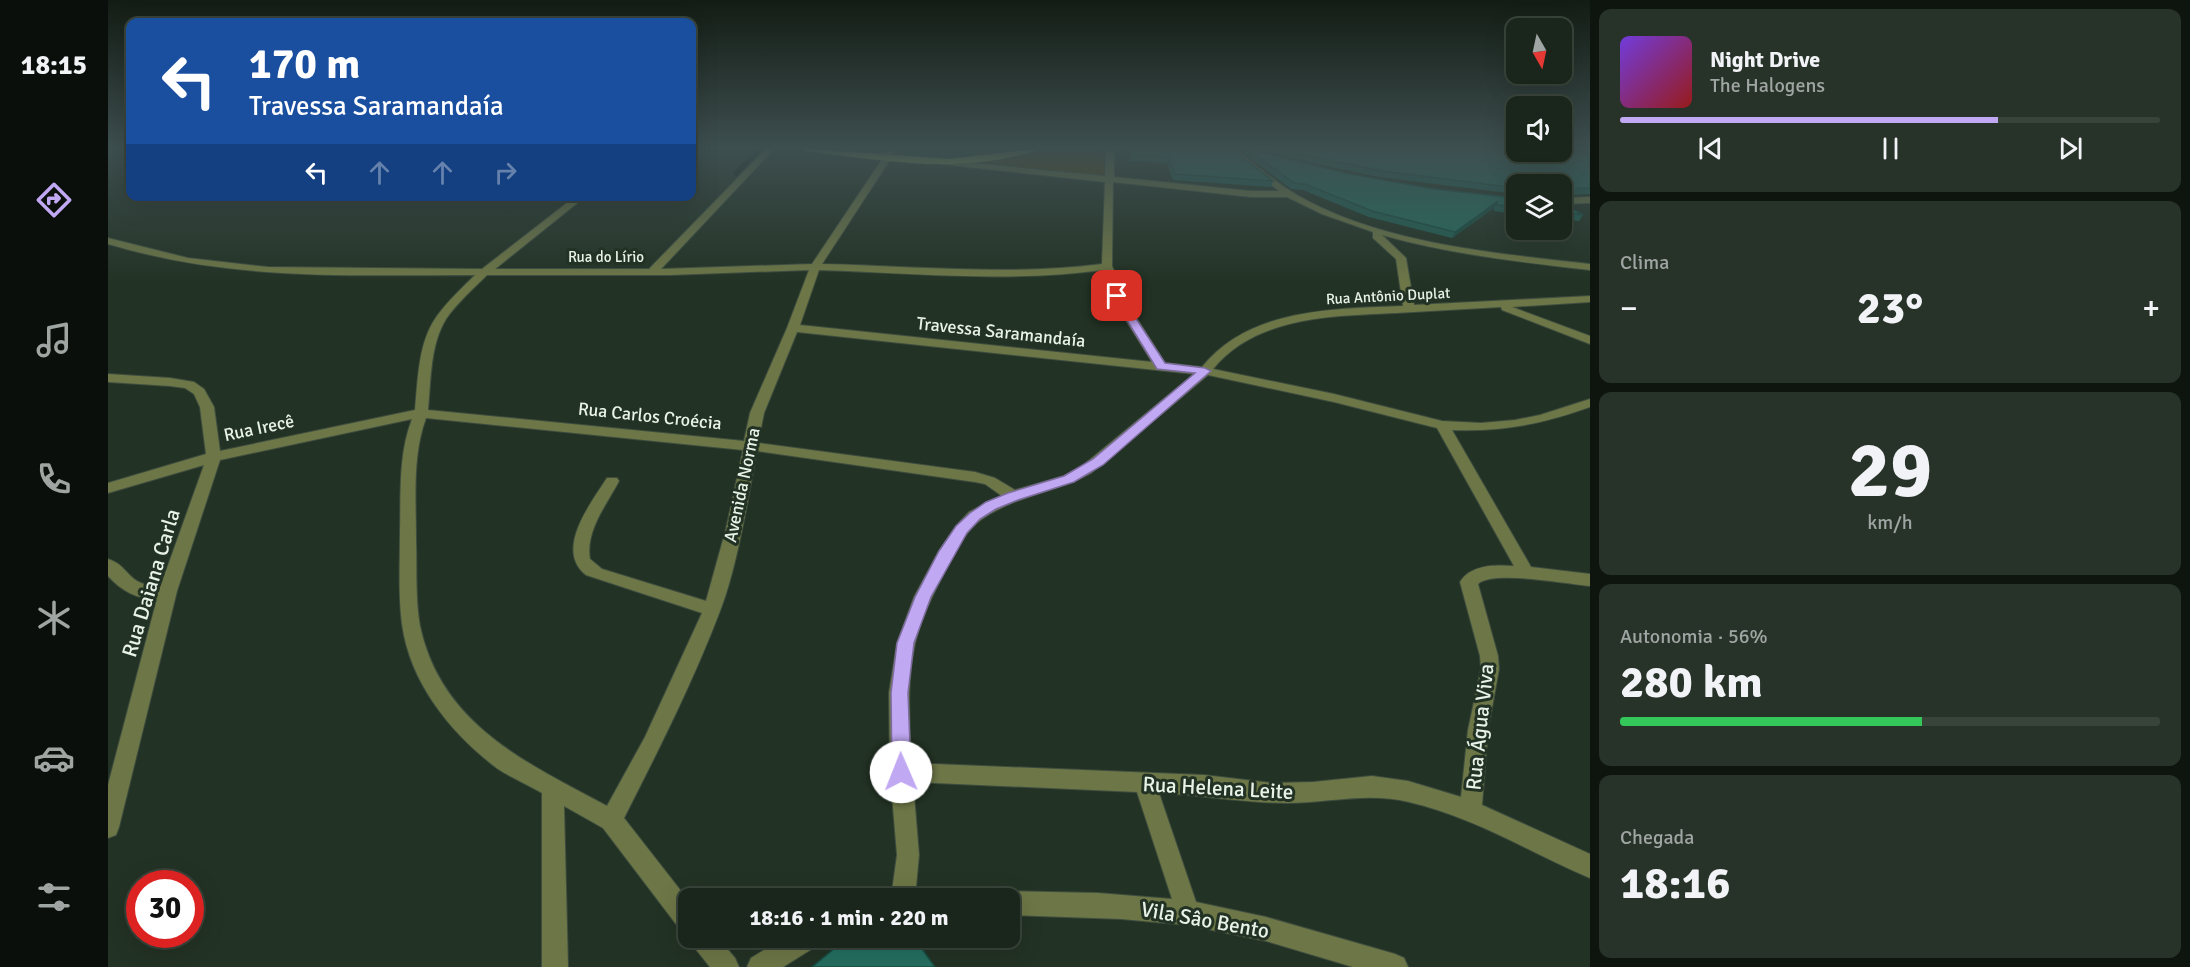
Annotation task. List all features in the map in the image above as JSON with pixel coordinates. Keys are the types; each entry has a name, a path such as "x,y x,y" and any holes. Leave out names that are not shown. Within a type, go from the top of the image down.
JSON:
{"street":[{"path":"652,272 727,194"},
{"name":"Avenida Norma","path":"611,820 652,743 712,610 734,529 757,413 793,328 815,267 864,194"},
{"path":"1110,194 1107,266 1111,282 1124,310 1161,366"},
{"path":"1290,194 1325,211 1379,231 1473,250 1590,267"},
{"path":"1572,201 1590,200"},
{"path":"576,201 485,271 441,318 433,334 427,356 421,413 414,432 409,468 408,577 411,625 420,660 438,696 467,728 506,762 611,820 678,906"},
{"path":"1379,231 1376,236 1398,254 1402,262 1409,308"},
{"name":"Rua do Lírio","path":"108,241 163,258 199,265 309,272 652,272 815,267 960,273 1035,272 1107,266"},
{"name":"Rua Antônio Duplat","path":"904,888 908,855 901,772 899,693 906,643 923,597 945,555 975,516 1013,496 1069,479 1098,462 1205,371 1216,355 1234,341 1255,331 1282,322 1336,313 1409,308 1501,306 1590,299"},
{"path":"1501,306 1590,340"},
{"name":"Travessa Saramandaía","path":"793,328 1205,371 1334,398 1443,425 1480,427 1515,424 1543,419 1588,406"},
{"path":"108,378 170,382 189,385 199,392 207,407 214,457"},
{"name":"Rua Carlos Croécia","path":"421,413 751,446 975,477 990,481 1013,496"},
{"name":"Rua Irecê","path":"108,488 214,457 421,413"},
{"path":"1443,425 1527,574 1590,580"},
{"name":"Rua Daiana Carla","path":"108,827 168,591 214,457"},
{"path":"612,481 584,533 579,549 583,563 596,573 712,610"},
{"path":"108,565 127,587 146,592 168,591"},
{"name":"Rua Água Viva","path":"1471,811 1478,730 1490,669 1489,656 1469,582 1474,576 1482,573 1527,574"},
{"name":"Rua Helena Leite","path":"901,772 1204,785 1282,794 1316,792 1350,786 1382,786 1471,811 1590,866"},
{"path":"1145,783 1188,913"},
{"path":"553,788 555,967"},
{"name":"Vila Sâo Bento","path":"1020,903 1121,906 1188,913 1269,930 1395,967"},
{"path":"711,948 726,967"},
{"path":"760,967 790,948"}],"building":[{"path":"1330,194 1481,194 1506,197 1506,206 1497,205 1497,202 1455,232 1372,211"},
{"path":"1572,209 1583,215 1572,213"},
{"path":"835,948 921,948 935,967 812,967"}],"route":[{"path":"901,772 899,693 906,643 923,597 945,555 962,530 975,516 991,506 1013,496 1069,479 1086,470 1205,371 1161,366 1117,296"}]}
